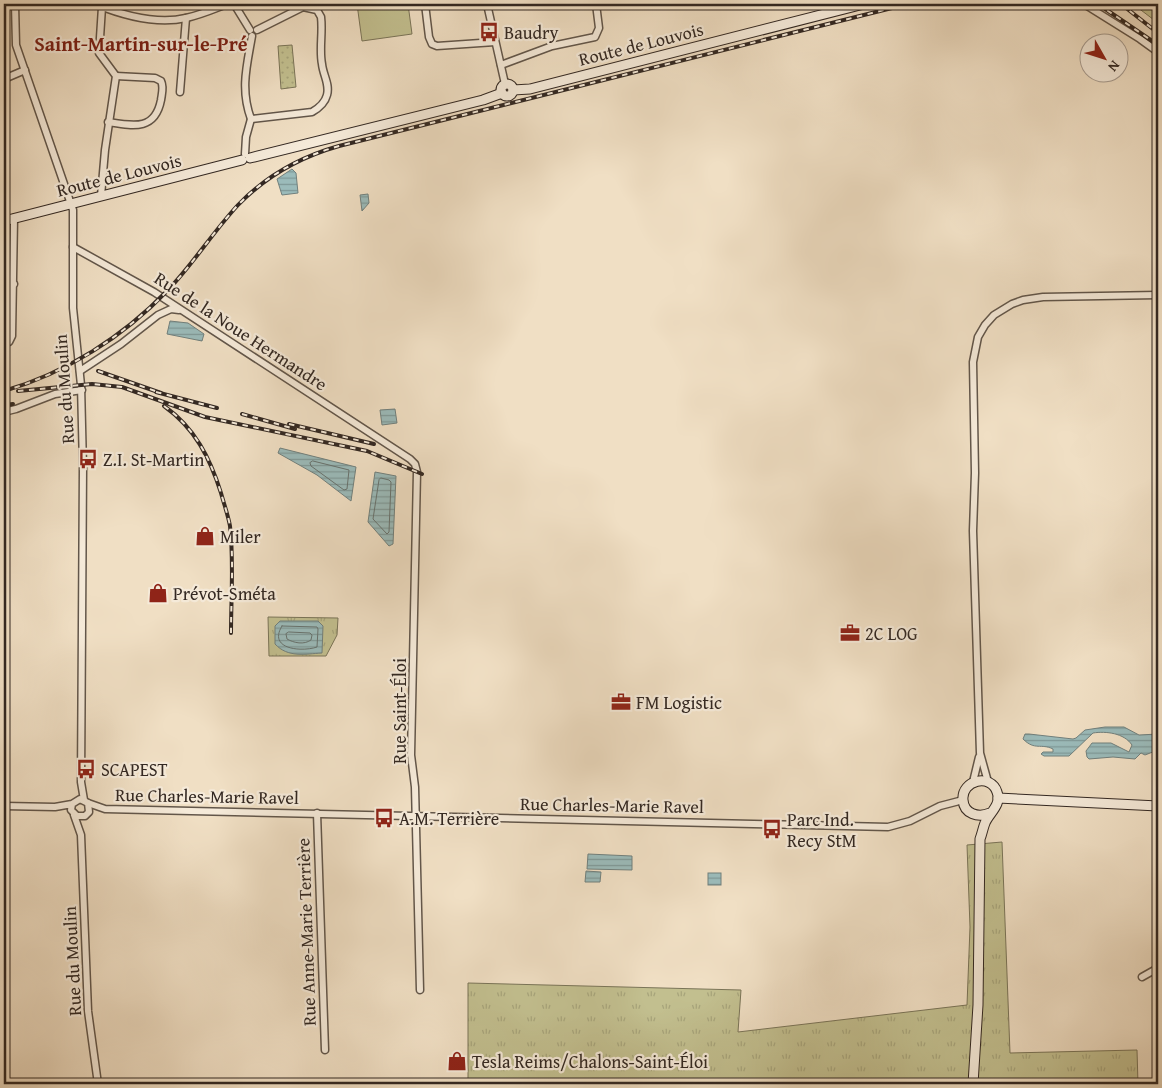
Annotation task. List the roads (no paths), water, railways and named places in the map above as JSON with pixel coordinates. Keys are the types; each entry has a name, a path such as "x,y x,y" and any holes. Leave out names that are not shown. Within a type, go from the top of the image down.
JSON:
{"street":[{"name":"Rue du Moulin","path":"15,4 16,45 72,204 73,308 82,390 84,505 81,782 88,813 81,835"},
{"path":"95,4 144,18 164,21 186,18 227,4"},
{"path":"234,4 251,33 244,79 247,110 251,119 246,138 246,157"},
{"path":"425,4 429,37 432,44 437,46 495,42"},
{"path":"487,4 506,89"},
{"path":"489,12 494,4"},
{"path":"501,65 552,46 594,37 600,28 596,4"},
{"name":"Route de Louvois","path":"4,221 246,157 489,99 506,89 540,86 864,4"},
{"path":"1084,4 1158,52"},
{"path":"101,196 108,122 114,100 116,76 99,53 102,7"},
{"path":"251,33 256,35 257,30 303,7 317,10 321,17 322,66 328,93 320,107 312,112 251,119"},
{"path":"180,92 186,18"},
{"path":"4,79 25,70"},
{"path":"108,122 147,124 154,119 160,106 163,86 161,81 155,78 116,76"},
{"path":"4,344 9,342 12,336 14,218"},
{"name":"Rue de la Noue Hermandre","path":"72,246 154,292 390,445"},
{"path":"4,284 14,284"},
{"path":"988,782 980,753 973,531 975,473 973,362 978,338 985,325 994,315 1012,304 1023,300 1043,296 1158,295"},
{"path":"80,372 121,344 158,315 177,309 184,312"},
{"path":"4,412 55,394 82,390"},
{"name":"Rue Saint-Éloi","path":"390,445 413,461 417,472 411,755 415,787 420,990"},
{"path":"980,753 973,782 965,790 963,800 966,809 974,814 984,815 990,813"},
{"path":"973,782 983,780 988,782 996,788 998,798 997,804 984,825 980,839"},
{"name":"Rue du Moulin","path":"81,782 73,803 73,814 81,835 88,1011 98,1084"},
{"path":"998,798 1158,806"},
{"name":"Rue Charles-Marie Ravel","path":"86,802 105,808 888,827 910,821 940,806 963,800"},
{"path":"55,808 86,802"},
{"path":"4,806 55,808 73,814"},
{"name":"Rue Charles-Marie Ravel","path":"73,814 82,817 88,813 105,808"},
{"name":"Rue Anne-Marie Terrière","path":"317,813 325,1050"},
{"path":"972,1084 978,1005 980,839 974,814"},
{"path":"1142,977 1158,968"},
{"path":"966,1084 975,1041"}],"water":[{"path":"292,169 296,173 298,193 282,195 277,179"},
{"path":"368,194 369,203 362,211 360,195"},
{"path":"170,321 188,323 204,334 202,341 167,334"},
{"path":"395,409 397,423 382,425 380,410"},
{"path":"280,448 356,467 351,501 317,475 278,453"},
{"path":"375,472 396,476 393,544 389,546 368,522"},
{"path":"280,621 318,621 323,626 322,653 297,654 280,648 275,644 275,626"},
{"path":"1124,727 1139,735 1158,734 1158,741 1153,745 1154,747 1158,744 1158,750 1145,755 1141,753 1135,759 1113,757 1089,759 1086,751 1092,743 1111,743 1129,752 1132,745 1120,735 1098,732 1093,733 1069,756 1044,756 1041,754 1043,752 1053,752 1053,749 1031,745 1023,739 1025,734 1029,734 1073,739 1085,730"},
{"path":"588,854 632,856 632,870 587,869"},
{"path":"586,871 601,872 600,882 585,882"},
{"path":"708,873 721,873 721,885 708,885"}],"railway":[{"path":"4,391 71,364 113,338 151,307 168,290 238,205 272,176 311,156 339,146 908,4"},
{"path":"1098,4 1158,45"},
{"path":"1121,4 1158,33"},
{"path":"98,371 161,393"},
{"path":"18,391 92,384 122,387 205,417 367,451 422,474"},
{"path":"156,392 217,408"},
{"path":"4,405 13,404"},
{"path":"164,406 184,424 200,445 217,480 226,510 230,526 232,553 231,633"},
{"path":"242,414 295,429"},
{"path":"289,424 374,444"}],"place":[{"name":"Baudry","path":"489,32"},
{"name":"Z.I. St-Martin","path":"88,459"},
{"name":"Miler","path":"205,536"},
{"name":"Prévot-Sméta","path":"158,593"},
{"name":"2C LOG","path":"850,633"},
{"name":"FM Logistic","path":"621,702"},
{"name":"SCAPEST","path":"86,769"},
{"name":"A.M. Terrière","path":"384,818"},
{"name":"Parc Ind. Recy StM","path":"772,829"},
{"name":"Tesla Reims/Chalons-Saint-Éloi","path":"457,1061"}],"district":[{"name":"Saint-Martin-sur-le-Pré","path":"141,43"}]}
